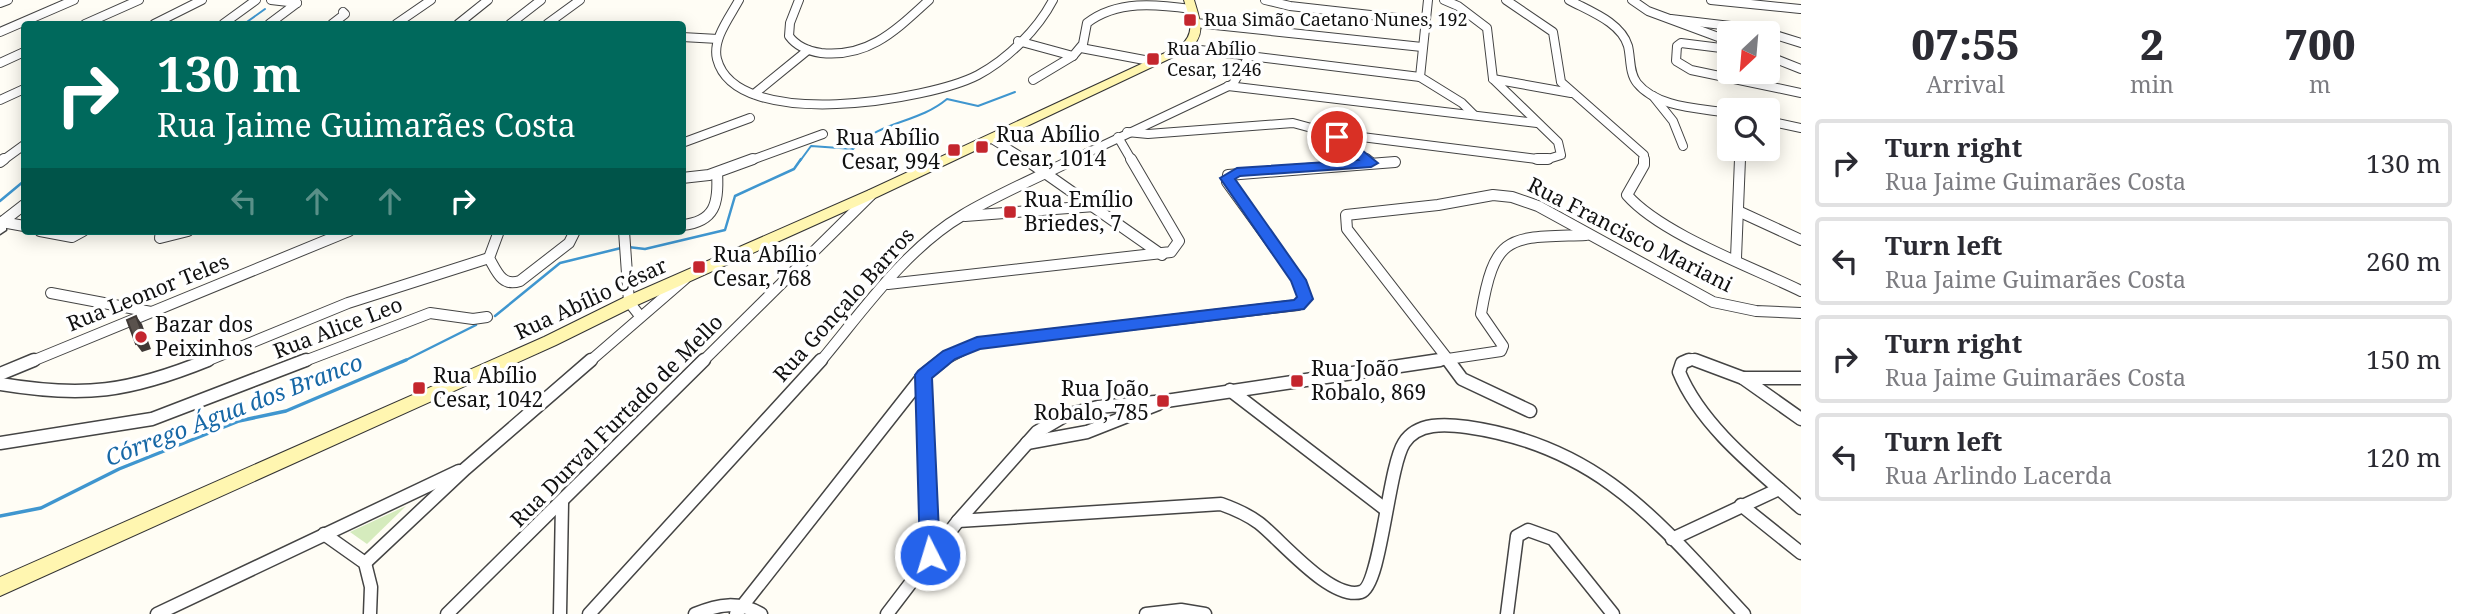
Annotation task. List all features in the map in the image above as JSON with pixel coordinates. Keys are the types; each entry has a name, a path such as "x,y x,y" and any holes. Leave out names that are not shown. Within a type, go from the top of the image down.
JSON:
{"main road":[{"path":"1184,48 1196,39 1192,11"},
{"name":"Rua Abílio César","path":"0,587 550,341 629,302 872,194 1184,48"}],"street":[{"path":"0,3 8,0"},
{"path":"25,21 74,0"},
{"path":"92,21 139,0"},
{"path":"160,21 202,0"},
{"path":"227,21 256,0"},
{"path":"271,0 297,4 273,21"},
{"path":"400,21 431,0"},
{"path":"462,21 488,0"},
{"path":"514,21 541,0"},
{"path":"551,21 580,0"},
{"path":"739,0 718,39 717,61 724,76 733,85 754,94 819,103 868,102 914,96 983,72 1018,41 1053,0"},
{"path":"799,0 788,32 794,44 808,50 844,53 873,47 929,0"},
{"path":"1265,0 1324,10 1424,21"},
{"path":"1324,10 1328,0"},
{"path":"1420,77 1428,0"},
{"path":"1122,134 1146,135 1278,122 1299,124 1330,133 1555,159 1561,155 1562,150 1493,79 1487,28 1444,0"},
{"path":"1506,0 1553,32 1559,75 1571,93 1644,155 1644,165 1627,195 1630,203 1657,220 1801,291"},
{"path":"1569,0 1604,21 1624,38 1636,81 1651,94 1673,121 1683,146"},
{"path":"1632,0 1643,8 1717,36"},
{"path":"1711,0 1801,10"},
{"path":"1786,0 1801,10"},
{"path":"1033,79 1081,48 1090,18 1112,7 1147,2 1422,47"},
{"path":"336,21 345,14 343,12"},
{"path":"1671,19 1756,29 1801,43"},
{"path":"0,32 21,23"},
{"path":"686,37 718,39"},
{"path":"1018,41 1073,55"},
{"path":"1717,48 1681,43 1677,46 1676,61 1685,69 1717,76"},
{"path":"1081,48 1155,62"},
{"path":"1184,48 1248,58 1420,77 1462,103 1474,115"},
{"path":"754,94 808,50"},
{"path":"0,63 21,53"},
{"path":"1228,86 1237,80 1248,58"},
{"path":"1780,61 1801,69"},
{"path":"1493,79 1571,93"},
{"path":"1758,84 1801,93"},
{"path":"1228,86 1537,123"},
{"name":"Rua Gonçalo Barros","path":"589,614 786,401 928,242 961,216 1122,134 1228,86"},
{"path":"0,100 21,90"},
{"path":"1651,94 1673,102 1717,111"},
{"path":"686,142 750,118"},
{"path":"1780,124 1801,128"},
{"path":"1330,133 1371,163"},
{"path":"686,177 717,173 823,134"},
{"path":"888,284 1162,255 1176,249 1179,241 1122,134"},
{"path":"992,139 1095,205 1162,255"},
{"path":"0,162 21,147"},
{"path":"1736,258 1740,161"},
{"path":"740,609 924,375 949,355 977,343 1298,305 1305,299 1298,280 1227,182 1228,175 1395,162"},
{"path":"686,225 701,224 711,218 718,199 717,173"},
{"name":"Rua Durval Furtado de Mello","path":"447,614 872,194"},
{"name":"Rua Francisco Mariani","path":"1530,411 1466,382 1347,229 1346,215 1503,195 1538,206 1713,302 1756,311 1801,313"},
{"path":"961,216 1095,205"},
{"path":"1,224 21,207"},
{"path":"1738,211 1801,240"},
{"path":"1,224 21,226"},
{"path":"887,614 958,521 1044,427 1067,416 1110,405 1166,401 1501,351 1502,344 1481,314 1488,271 1498,253 1521,237 1586,234"},
{"name":"Rua Leonor Teles","path":"0,374 339,235"},
{"path":"489,258 498,235"},
{"path":"489,258 503,281 516,283 569,243 573,235"},
{"path":"624,235 629,302 640,316"},
{"path":"0,384 46,392 80,393 119,388 211,358 385,288 489,258"},
{"path":"365,563 465,469 688,277"},
{"path":"51,293 152,312"},
{"name":"Rua Alice Leo","path":"0,443 152,419 430,313 443,312 477,320 487,317"},
{"path":"1801,419 1742,378 1692,359 1682,363 1679,373 1686,390 1738,451 1801,508"},
{"path":"924,375 930,555"},
{"path":"1742,378 1801,378"},
{"path":"1230,390 1385,509"},
{"path":"1027,443 1087,432 1166,401"},
{"path":"958,521 1221,504 1245,512 1333,587 1358,593 1367,589 1375,575 1385,509 1399,451 1409,435 1425,426 1463,426 1520,438 1561,451 1616,485 1744,614"},
{"path":"158,614 465,469"},
{"path":"1672,539 1779,489"},
{"path":"560,614 562,503"},
{"path":"1741,505 1801,553"},
{"path":"1507,614 1517,536 1528,530 1553,540 1613,614"},
{"path":"324,534 365,563 371,587 370,614"},
{"path":"695,614 721,604 761,614"},
{"path":"1146,614 1205,614"}],"green space":[{"path":"406,506 367,544 350,532"}],"building":[{"path":"136,316 145,340 136,344 127,320"}],"waterway":[{"path":"248,21 265,9"},
{"name":"Córrego Água dos Branco","path":"800,161 811,146 853,149 875,132 924,113 947,99 978,106 1015,92"},
{"name":"Córrego Água dos Branco","path":"628,247 645,249 725,230 735,196 794,169 801,159"},
{"path":"0,201 21,184"},
{"name":"Córrego Água dos Branco","path":"495,316 560,263 621,248"},
{"name":"Córrego Água dos Branco","path":"406,360 476,325"},
{"name":"Córrego Água dos Branco","path":"0,516 41,508 119,469 239,421 286,411 406,360"},
{"name":"Córrego Água dos Branco","path":"402,362 406,360"}],"place":[{"name":"Rua Simão Caetano Nunes, 192","path":"1190,20"},
{"name":"Rua Abílio Cesar, 1246","path":"1153,59"},
{"name":"Rua Abílio Cesar, 1014","path":"982,147"},
{"name":"Rua Abílio Cesar, 994","path":"954,150"},
{"name":"Rua Emílio Briedes, 7","path":"1010,212"},
{"name":"Rua Abílio Cesar, 768","path":"699,267"},
{"name":"Bazar dos Peixinhos","path":"141,337"},
{"name":"Rua João Robalo, 869","path":"1297,381"},
{"name":"Rua Abílio Cesar, 1042","path":"419,388"},
{"name":"Rua João Robalo, 785","path":"1163,401"}],"route":[{"path":"930,555 924,375 949,355 977,343 1298,305 1305,299 1298,280 1227,182 1227,178 1237,172 1371,163 1337,137"}]}
